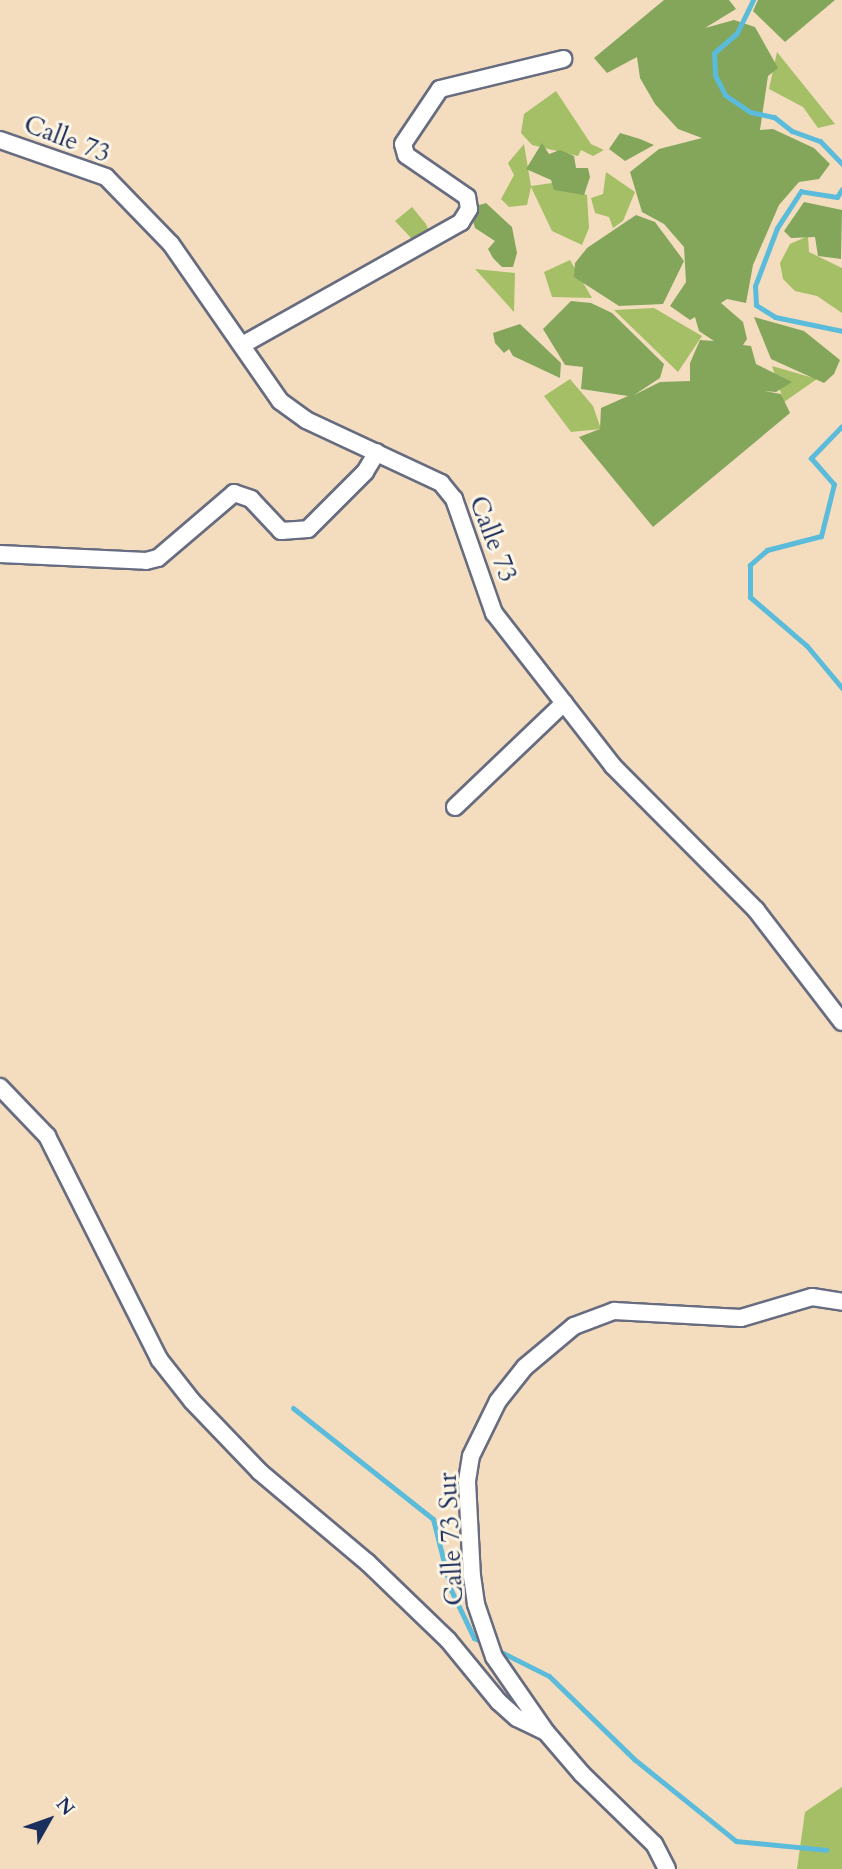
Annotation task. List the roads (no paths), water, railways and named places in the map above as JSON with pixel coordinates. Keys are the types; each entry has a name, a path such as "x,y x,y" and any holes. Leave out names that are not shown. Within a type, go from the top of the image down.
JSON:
{"street":[{"path":"244,344 461,222 469,209 467,197 406,155 404,144 440,89 563,59"},
{"name":"Calle 73","path":"0,140 112,182 171,244 244,344 280,401 306,420 424,472 454,499 494,613 613,766 756,910 842,1022"},
{"path":"0,554 159,558 234,494 251,499 281,531 308,529 365,472 377,452"},
{"path":"455,807 564,703"},
{"path":"0,1087 47,1136 159,1359 192,1401 260,1472 367,1562 448,1640 499,1702 517,1718 546,1732"},
{"name":"Calle 73 Sur","path":"667,1869 654,1844 582,1774 546,1732 494,1657 485,1633 472,1577 467,1481 482,1430 525,1367 574,1326 614,1311 741,1318 812,1297 842,1302"}],"waterway":[{"path":"753,0 737,33 714,53 715,75 725,95 750,112 774,117 792,131 820,141 842,164"},
{"path":"842,189 837,197 801,191 777,228 755,286 756,305 775,317 842,331"},
{"path":"842,426 811,458 834,484 821,536 767,550 750,565 750,597 807,646 842,688"},
{"path":"293,1408 433,1519 451,1590 474,1638 487,1644"},
{"path":"495,1649 549,1676 634,1759 736,1841 827,1850"}]}
